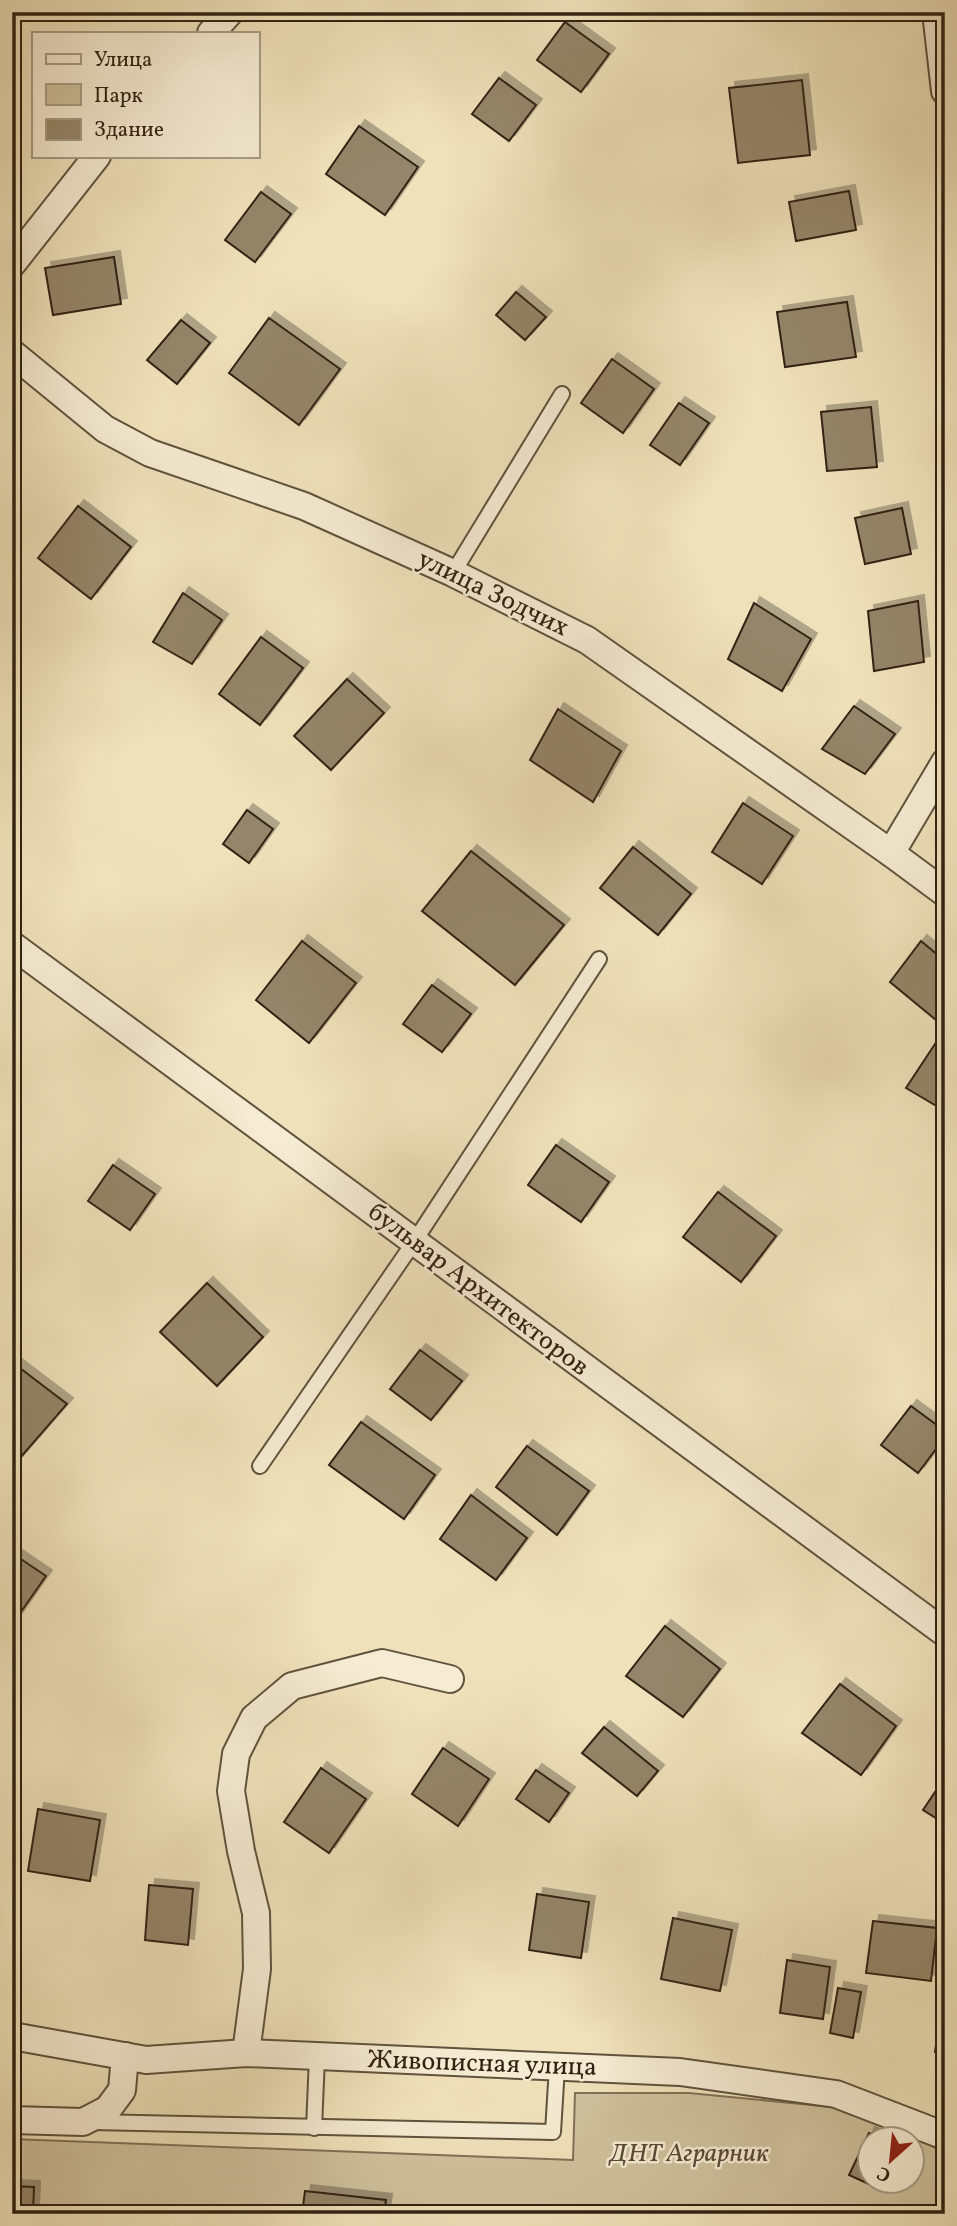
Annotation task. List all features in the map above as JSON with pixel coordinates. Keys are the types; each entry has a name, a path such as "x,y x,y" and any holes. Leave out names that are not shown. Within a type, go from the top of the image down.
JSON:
{"street":[{"path":"212,32 230,12"},
{"path":"936,12 945,91"},
{"path":"12,264 95,158"},
{"name":"улица Зодчих","path":"12,353 105,429 150,453 304,506 453,573 587,640 945,893"},
{"path":"891,853 945,762"},
{"name":"бульвар Архитекторов","path":"12,945 945,1633"},
{"path":"247,2053 257,1969 256,1913 241,1851 231,1791 236,1754 254,1718 292,1686 382,1663 450,1679"},
{"name":"Живописная улица","path":"12,2036 146,2060 247,2053 680,2072 836,2094 945,2136"},
{"path":"12,2120 83,2122 108,2109 122,2090 125,2056"}],"lane":[{"path":"453,573 562,394"},
{"path":"260,1466 414,1242 599,959"},
{"path":"314,2129 317,2057"},
{"path":"83,2122 554,2132 557,2067"}],"green space":[{"name":"ДНТ Аграрник","path":"575,2093 689,2093 853,2109 885,2124 856,2124 856,2194 926,2194 926,2143 945,2152 945,2214 12,2214 12,2139 573,2160"}],"building":[{"path":"565,22 609,54 581,92 537,60"},
{"path":"499,78 536,105 509,141 472,114"},
{"path":"802,80 810,155 738,163 729,88"},
{"path":"359,126 418,167 385,215 326,174"},
{"path":"849,191 856,230 796,241 789,202"},
{"path":"261,192 291,214 255,262 225,240"},
{"path":"114,257 121,304 53,315 45,268"},
{"path":"516,292 546,317 525,340 496,315"},
{"path":"847,302 856,357 785,367 777,312"},
{"path":"269,318 340,369 299,425 229,373"},
{"path":"181,320 210,343 177,384 147,360"},
{"path":"612,359 654,389 623,433 581,403"},
{"path":"679,403 709,423 680,465 650,445"},
{"path":"871,407 877,467 827,471 821,412"},
{"path":"78,506 131,547 91,599 38,558"},
{"path":"902,508 911,554 865,564 855,518"},
{"path":"183,593 222,620 192,664 153,642"},
{"path":"918,601 924,662 874,671 868,611"},
{"path":"754,603 811,639 782,691 728,659"},
{"path":"261,637 303,668 260,725 219,694"},
{"path":"347,679 384,713 331,770 294,736"},
{"path":"854,706 895,734 865,774 822,749"},
{"path":"558,709 621,751 593,802 530,760"},
{"path":"743,803 793,836 762,884 712,852"},
{"path":"247,810 273,829 249,863 223,844"},
{"path":"633,847 691,894 658,935 600,888"},
{"path":"471,851 564,925 515,985 422,911"},
{"path":"302,941 356,983 309,1043 256,1000"},
{"path":"921,941 945,961 945,1008 936,1020 890,982"},
{"path":"432,985 471,1014 442,1052 403,1024"},
{"path":"939,1038 945,1042 945,1111 906,1088"},
{"path":"556,1145 609,1182 581,1222 528,1185"},
{"path":"113,1165 155,1194 130,1230 88,1201"},
{"path":"718,1192 776,1236 741,1282 683,1237"},
{"path":"207,1283 263,1337 217,1386 160,1332"},
{"path":"420,1350 462,1381 431,1420 390,1389"},
{"path":"12,1362 67,1404 13,1466 12,1465"},
{"path":"911,1406 945,1431 945,1437 918,1473 881,1445"},
{"path":"361,1422 435,1475 404,1519 329,1465"},
{"path":"527,1446 589,1491 557,1535 496,1487"},
{"path":"471,1495 527,1538 496,1580 440,1539"},
{"path":"12,1553 46,1576 16,1619 12,1617"},
{"path":"665,1626 720,1669 683,1717 626,1676"},
{"path":"840,1684 896,1726 861,1775 802,1733"},
{"path":"604,1727 658,1771 637,1796 582,1753"},
{"path":"443,1748 489,1779 458,1826 412,1794"},
{"path":"321,1768 366,1799 329,1853 284,1822"},
{"path":"536,1770 569,1793 549,1822 516,1799"},
{"path":"945,1777 945,1824 923,1810"},
{"path":"38,1809 100,1820 90,1881 28,1871"},
{"path":"149,1885 193,1889 188,1945 145,1940"},
{"path":"537,1894 589,1902 581,1958 529,1950"},
{"path":"673,1918 732,1930 720,1991 661,1979"},
{"path":"873,1921 937,1928 931,1981 866,1973"},
{"path":"787,1960 830,1967 823,2019 780,2013"},
{"path":"838,1988 861,1992 853,2038 830,2033"},
{"path":"942,2003 945,2003 945,2054 935,2052"},
{"path":"856,2160 856,2178 849,2175"},
{"path":"12,2186 34,2187 33,2214 12,2214"},
{"path":"305,2191 386,2200 384,2214 302,2214"}]}
